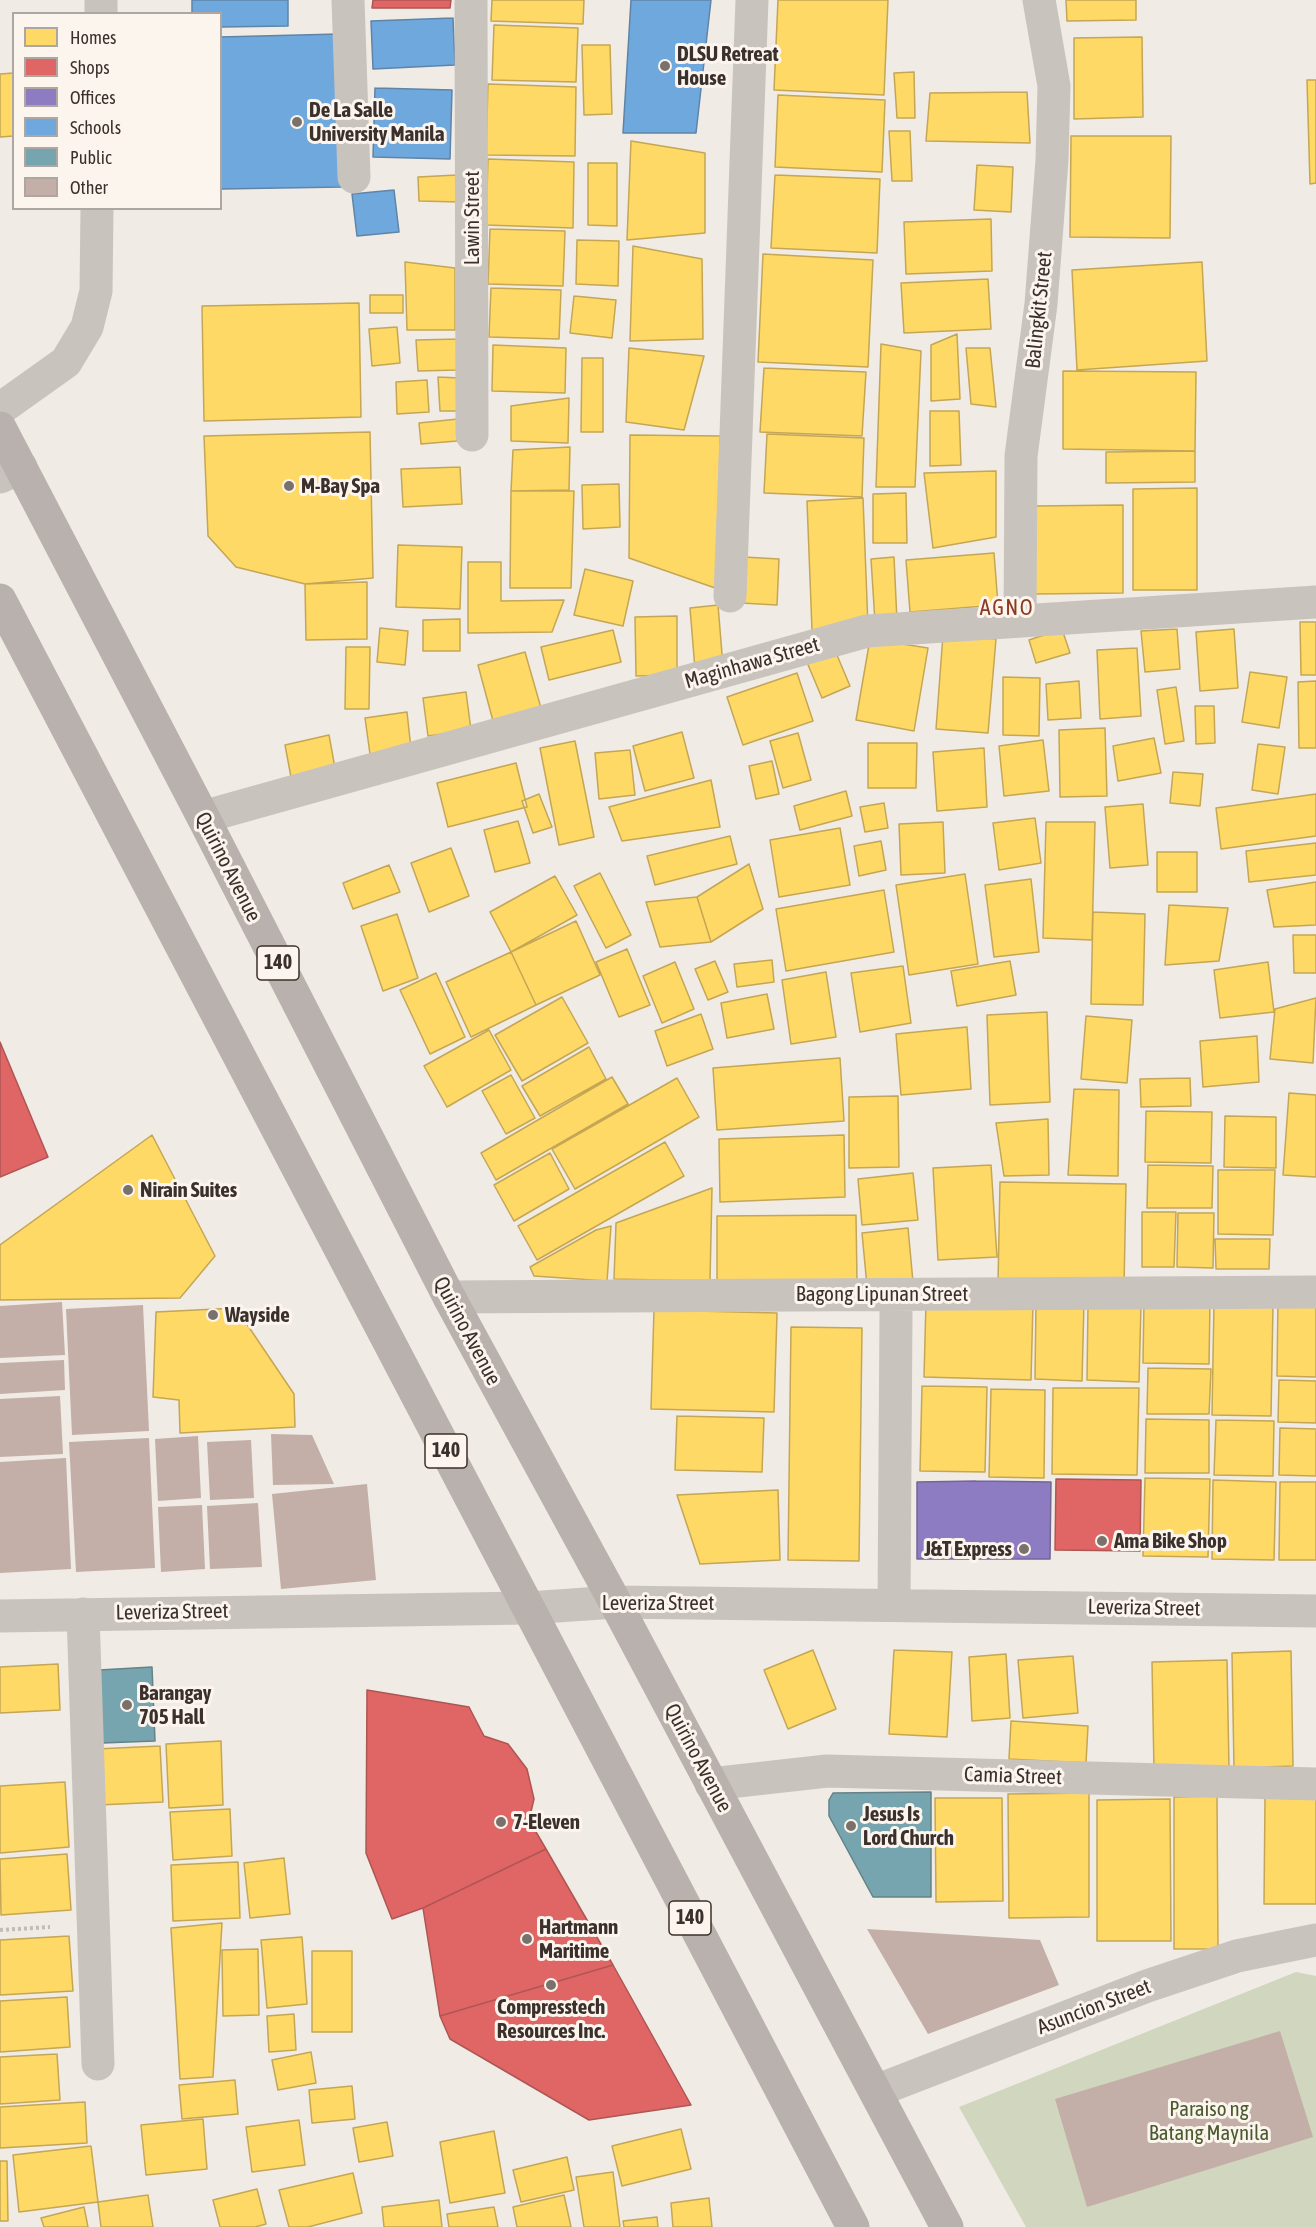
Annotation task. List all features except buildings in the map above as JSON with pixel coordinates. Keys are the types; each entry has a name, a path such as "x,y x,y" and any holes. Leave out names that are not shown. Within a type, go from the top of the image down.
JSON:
{"main road":[{"name":"Quirino Avenue","path":"0,428 10,472 203,817 449,1297 615,1602 947,2227"},
{"name":"140","path":"0,600 853,2227"}],"street":[{"path":"348,0 354,177"},
{"name":"Lawin Street","path":"471,0 472,435"},
{"path":"730,596 752,0"},
{"name":"Balingkit Street","path":"1020,621 1021,456 1041,304 1054,96 1050,56 1039,0"},
{"path":"0,409 66,362 87,327 96,291 97,210"},
{"name":"Maginhawa Street","path":"203,817 867,631 1316,602"},
{"name":"Bagong Lipunan Street","path":"449,1297 1316,1292"},
{"path":"894,1605 896,1313"},
{"name":"Leveriza Street","path":"0,1616 528,1608 615,1602 1316,1611"},
{"path":"83,1614 98,2064"},
{"name":"Camia Street","path":"711,1784 827,1771 1316,1784"},
{"name":"Asuncion Street","path":"876,2091 1147,1986 1237,1956 1316,1940"}],"path":[{"path":"0,1930 94,1925"}],"green space":[{"name":"Paraiso ng Batang Maynila","path":"1296,1972 1316,1976 1316,2227 1026,2227 959,2107"}],"place":[{"name":"DLSU Retreat House","path":"665,66"},
{"name":"De La Salle University Manila","path":"297,122"},
{"name":"M-Bay Spa","path":"289,486"},
{"name":"Nirain Suites","path":"128,1190"},
{"name":"Wayside","path":"213,1315"},
{"name":"Ama Bike Shop","path":"1102,1541"},
{"name":"J&T Express","path":"1024,1549"},
{"name":"Barangay 705 Hall","path":"127,1705"},
{"name":"7-Eleven","path":"501,1822"},
{"name":"Jesus Is Lord Church","path":"851,1826"},
{"name":"Hartmann Maritime","path":"527,1939"},
{"name":"Compresstech Resources Inc.","path":"551,1985"}],"district":[{"name":"AGNO","path":"1007,608"}]}
